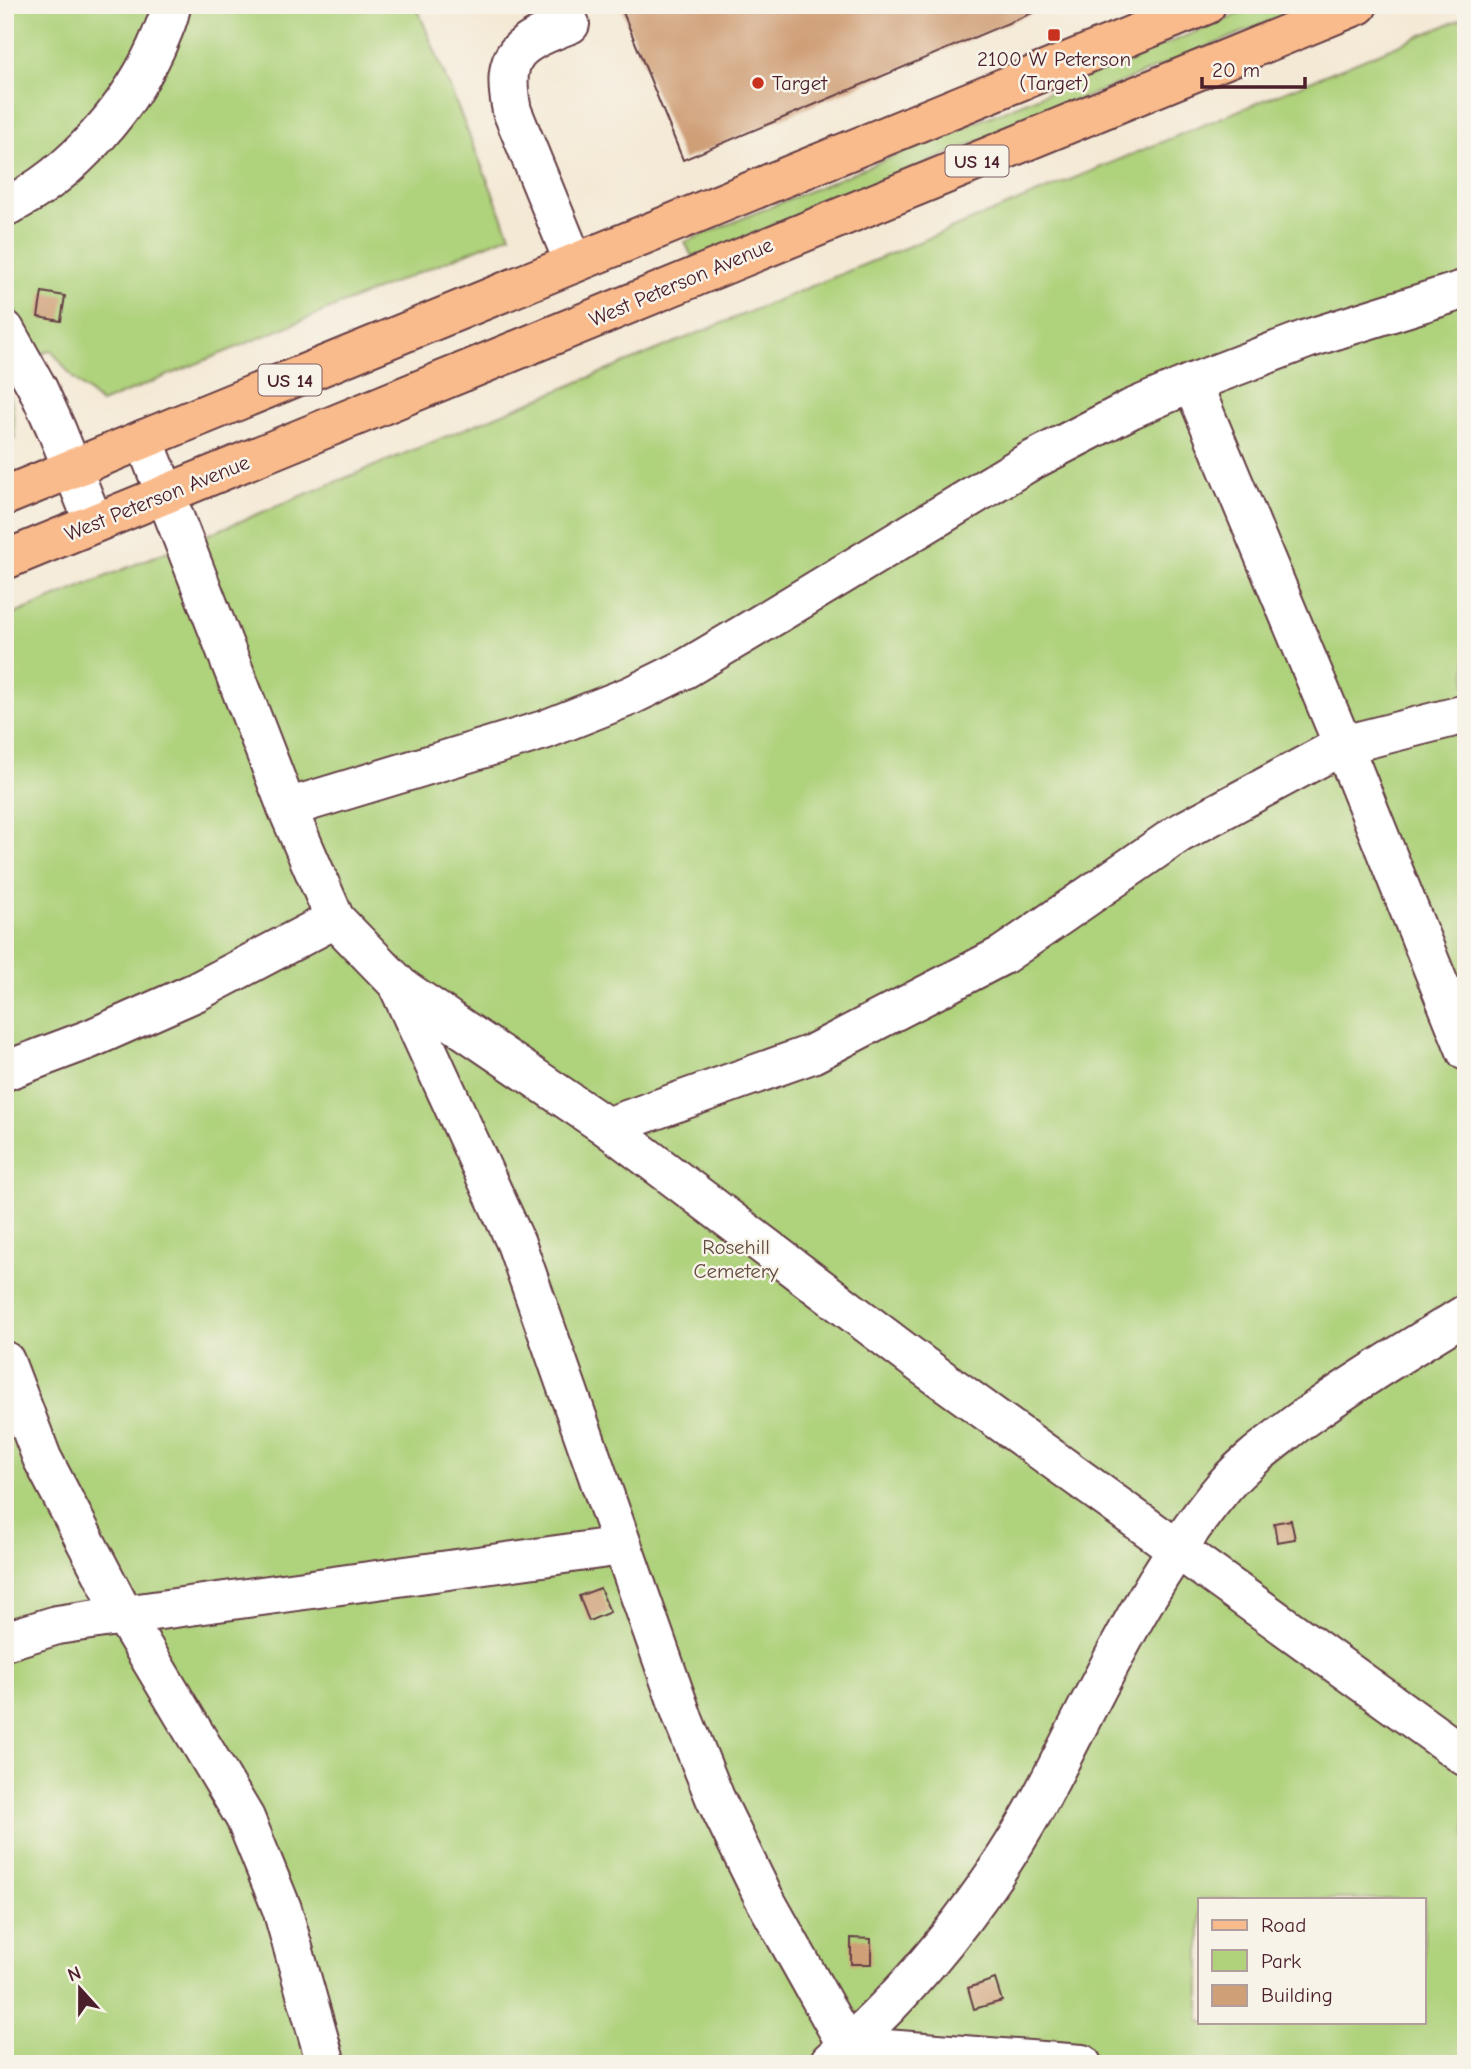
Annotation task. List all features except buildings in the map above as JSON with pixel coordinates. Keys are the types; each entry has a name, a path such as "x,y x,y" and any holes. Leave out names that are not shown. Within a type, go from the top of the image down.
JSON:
{"main road":[{"name":"US 14","path":"5,496 1206,5"},
{"name":"West Peterson Avenue","path":"5,560 1358,5"}],"lane":[{"path":"5,207 46,183 88,145 127,100 155,51 171,5"},
{"path":"570,24 537,37 518,52 508,68 507,87 512,111 574,263"},
{"path":"287,808 544,730 630,696 685,669 1027,463 1131,409 1307,339 1466,289"},
{"path":"5,330 38,389 94,523"},
{"path":"1192,383 1343,745 1466,1051"},
{"path":"145,439 287,808 335,919 397,984 607,1127 911,1357 1466,1757"},
{"path":"607,1127 824,1048 1003,956 1178,834 1343,745 1466,714"},
{"path":"5,1070 90,1039 196,992 335,919"},
{"path":"397,984 516,1243 684,1721 715,1798 843,2058"},
{"path":"843,2058 929,1961 991,1881 1037,1804 1109,1666 1178,1547 1227,1483 1268,1445 1320,1407 1466,1314"},
{"path":"5,1361 42,1458 124,1615 245,1818 282,1909 326,2064"},
{"path":"5,1641 57,1625 622,1546"},
{"path":"843,2058 1082,2064"}],"green space":[{"path":"5,5 416,5 510,235 101,403 74,379 51,350 5,370"},
{"path":"1261,5 1309,5 693,259 685,242"},
{"name":"Rosehill Cemetery","path":"1466,17 1466,2064 5,2064 5,618"},
{"path":"5,382 12,404 15,439 5,443"}],"place":[{"name":"2100 W Peterson (Target)","path":"1054,35"},
{"name":"Target","path":"758,83"}]}
